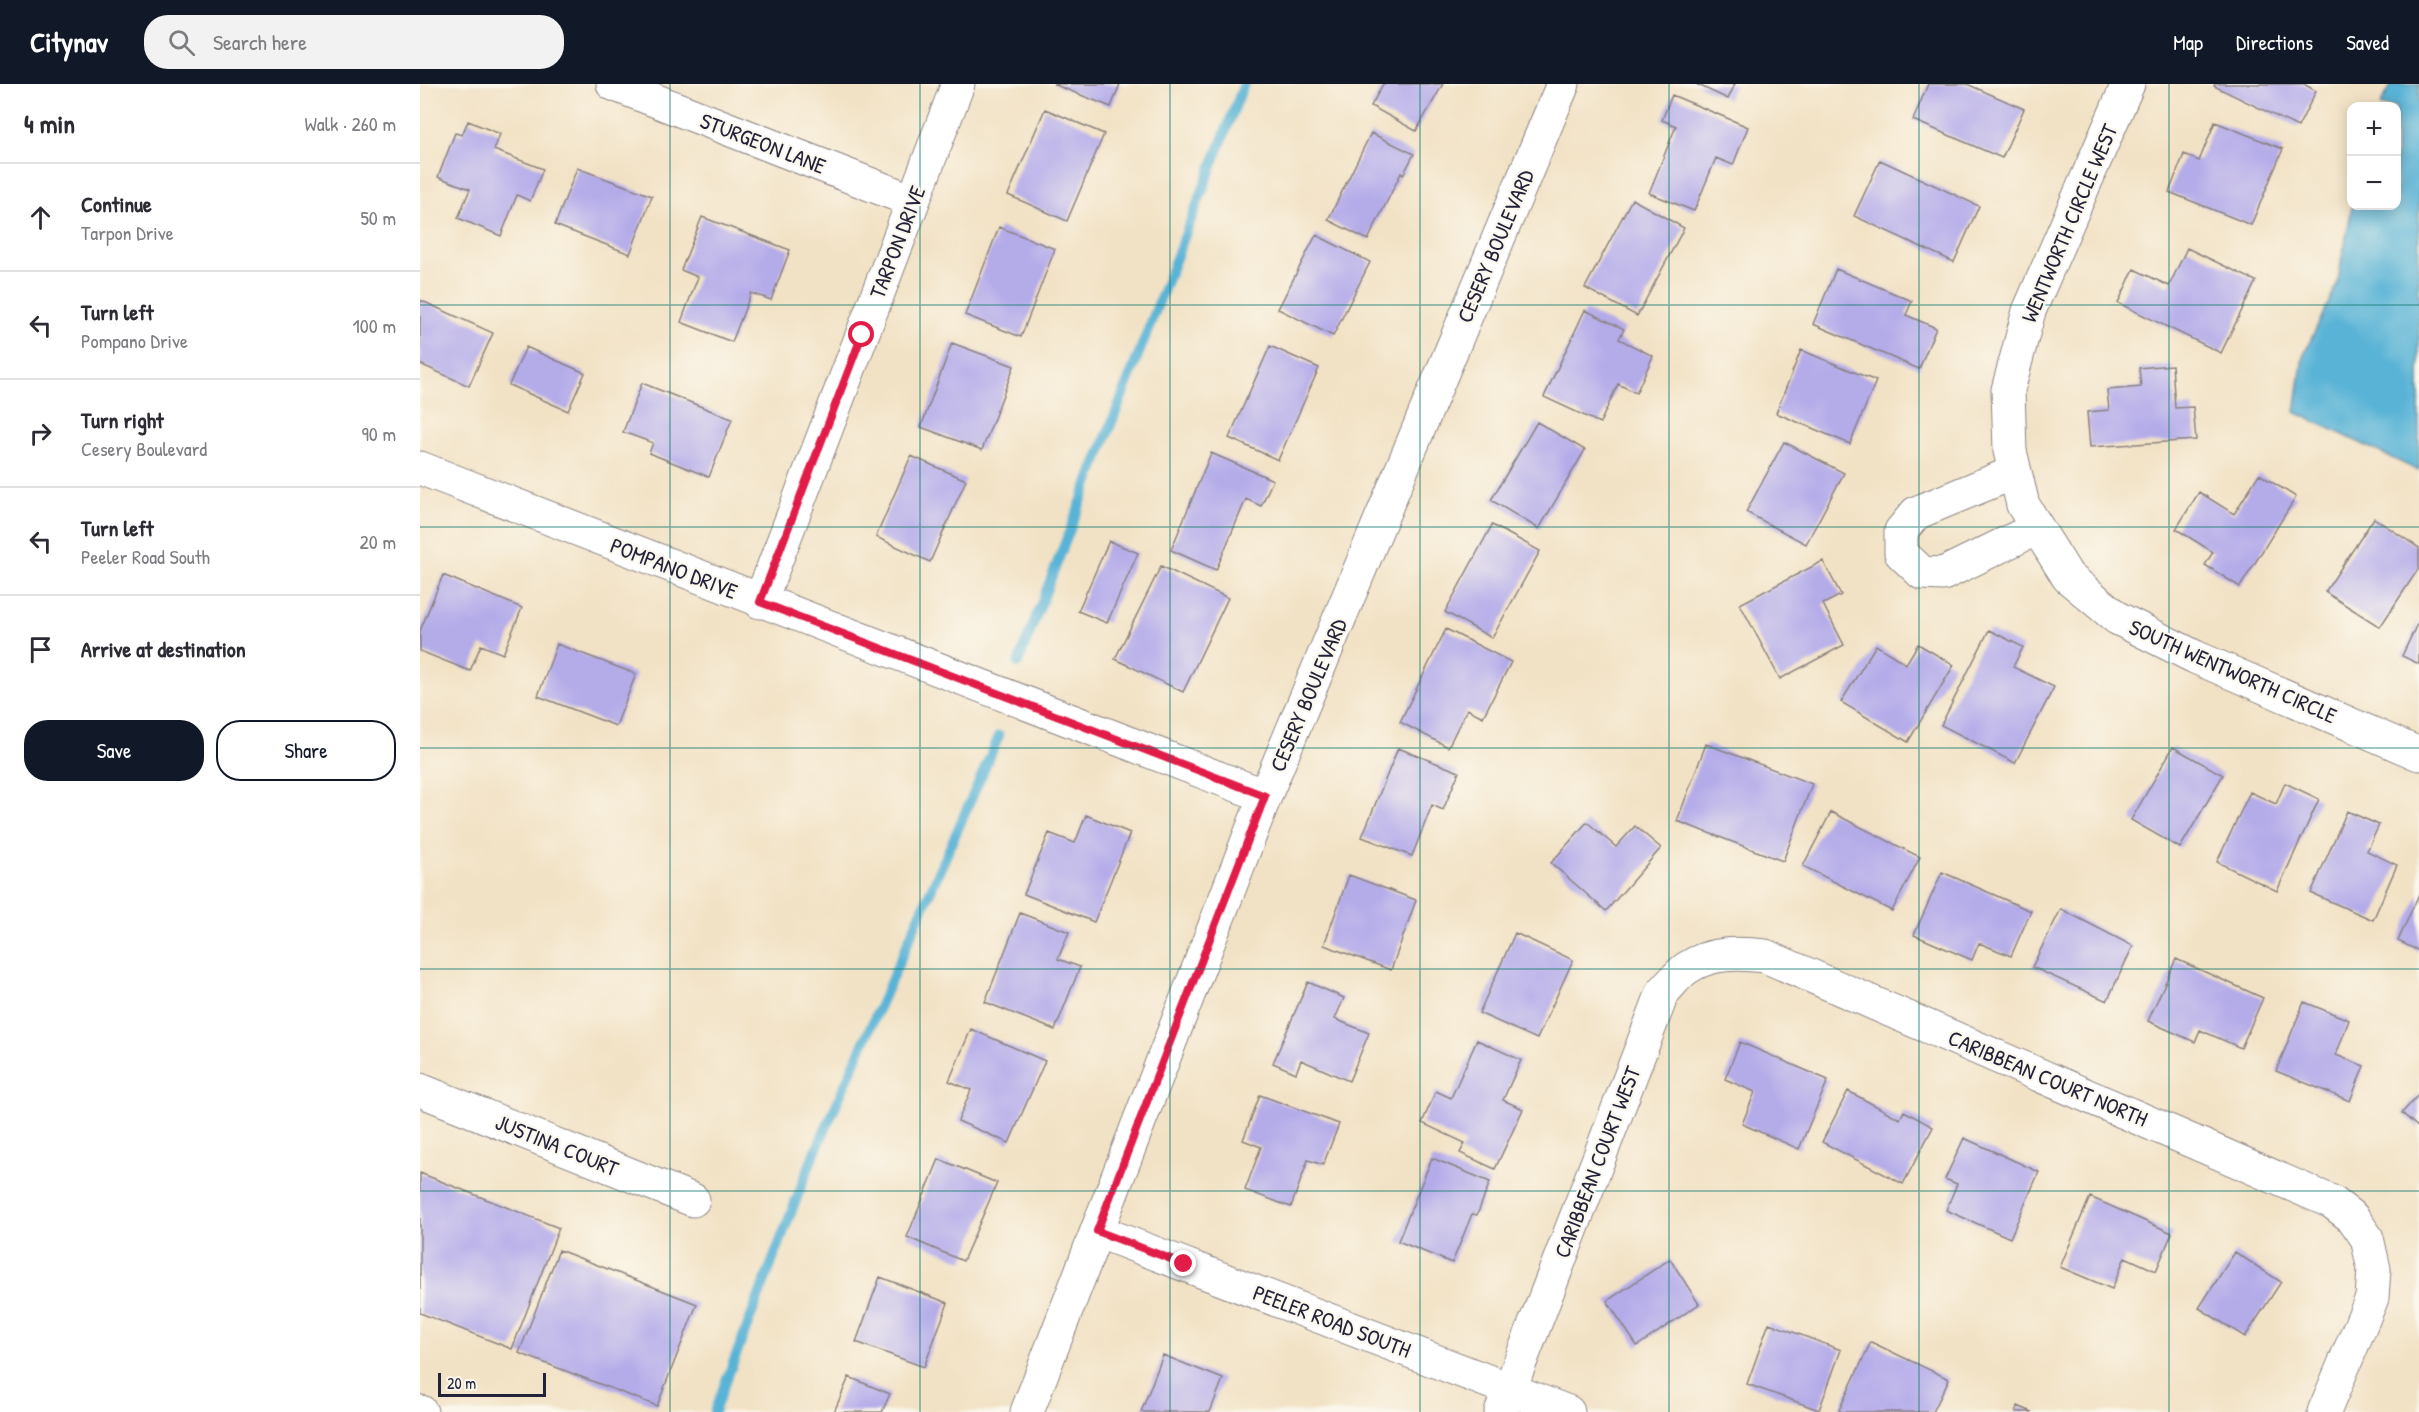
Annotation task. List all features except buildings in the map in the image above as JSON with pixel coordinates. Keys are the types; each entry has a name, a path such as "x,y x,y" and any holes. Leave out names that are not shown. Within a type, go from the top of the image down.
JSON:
{"street":[{"name":"STURGEON LANE","path":"613,84 913,201"},
{"name":"TARPON DRIVE","path":"760,602 958,84"},
{"name":"CESERY BOULEVARD","path":"1027,1412 1265,796 1563,84"},
{"name":"WENTWORTH CIRCLE WEST","path":"2030,517 2010,451 2008,390 2029,311 2128,84"},
{"name":"POMPANO DRIVE","path":"420,468 760,602 1265,796"},
{"path":"2015,472 1916,513 1901,531 1901,553 1922,573 1943,574 2030,517"},
{"name":"SOUTH WENTWORTH CIRCLE","path":"2030,517 2068,578 2117,618 2195,657 2419,754"},
{"name":"CARIBBEAN COURT NORTH","path":"1712,956 1737,952 1765,956 2332,1202 2353,1218 2367,1238 2374,1269 2372,1298 2324,1412"},
{"name":"CARIBBEAN COURT WEST","path":"1505,1401 1663,992 1686,968 1712,956"},
{"name":"JUSTINA COURT","path":"420,1090 693,1200"},
{"name":"PEELER ROAD SOUTH","path":"1097,1231 1505,1401 1568,1412"}],"water":[{"path":"2392,84 2419,84 2419,471 2295,412 2303,356 2337,285 2351,210 2401,210 2401,102 2382,102"}],"waterway":[{"path":"1018,663 1244,84"},
{"path":"714,1412 810,1164 999,736"}],"route":[{"path":"862,335 760,602 1265,796 1097,1231 1184,1264"}]}
